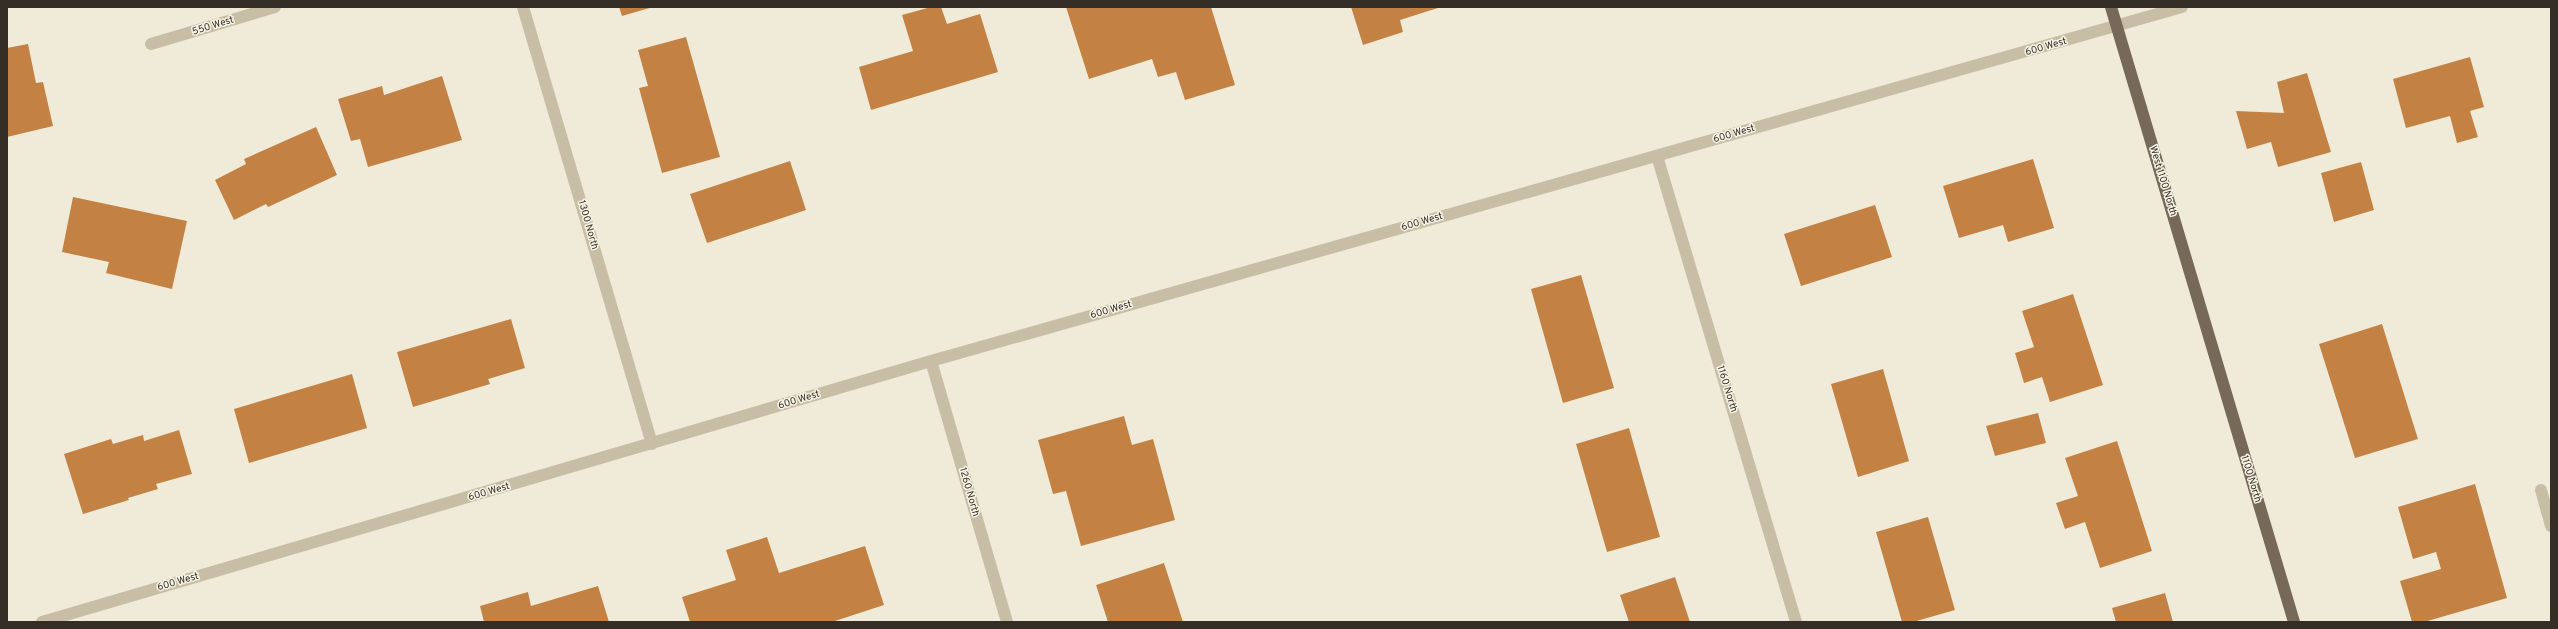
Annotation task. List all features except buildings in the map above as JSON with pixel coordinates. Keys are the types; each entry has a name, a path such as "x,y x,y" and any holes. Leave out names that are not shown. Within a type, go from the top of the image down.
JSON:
{"main road":[{"path":"2111,7 2117,27"},
{"name":"West 1100 North","path":"2117,27 2208,336"},
{"name":"1100 North","path":"2208,336 2294,622"}],"street":[{"name":"550 West","path":"151,44 275,7"},
{"name":"1300 North","path":"523,7 652,444"},
{"name":"600 West","path":"42,622 931,361 2117,27 2182,7"},
{"name":"1160 North","path":"1657,156 1796,622"},
{"name":"1260 North","path":"931,361 1007,622"},
{"path":"2541,490 2551,526"}]}
